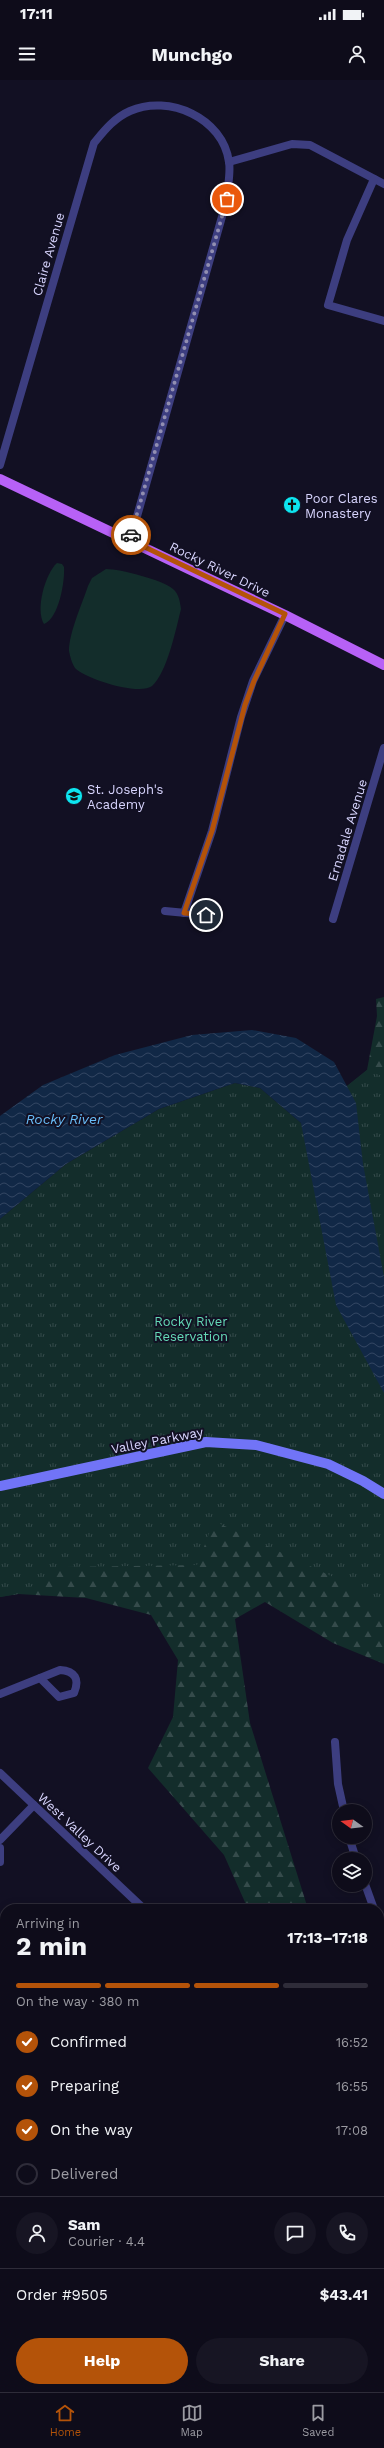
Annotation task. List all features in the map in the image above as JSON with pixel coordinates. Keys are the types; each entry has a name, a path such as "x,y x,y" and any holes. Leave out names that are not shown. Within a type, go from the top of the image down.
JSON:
{"main road":[{"name":"Rocky River Drive","path":"0,479 285,614 384,665"}],"street":[{"name":"Claire Avenue","path":"0,465 94,143 110,124 129,111 151,104 176,107 202,118 217,133 229,162"},
{"path":"130,540 227,199 229,162 292,144 310,145 384,184"},
{"path":"374,180 347,240 328,305 384,321"},
{"path":"184,913 212,831 246,702 285,614"},
{"name":"Ernadale Avenue","path":"333,919 384,748"},
{"path":"165,911 206,915"},
{"name":"Valley Parkway","path":"0,1486 206,1442 256,1445 328,1464 384,1494"},
{"path":"0,1694 24,1683 60,1670 69,1670 75,1675 78,1684 74,1693 59,1697 40,1678"},
{"path":"335,1742 338,1784 342,1804"},
{"name":"West Valley Drive","path":"0,1773 139,1904"},
{"path":"0,1840 34,1805"},
{"path":"0,1848 0,1862"},
{"path":"368,1892 372,1904"}],"green space":[{"path":"57,563 62,564 64,567 62,590 54,615 44,624 41,618 41,601 45,583"},
{"path":"106,569 131,573 160,582 173,589 179,598 181,609 174,639 166,661 157,680 152,686 145,689 125,688 90,677 75,668 71,660 69,651 71,636 88,586 92,578"},
{"path":"384,997 384,1277 347,1086 367,1070 377,1016 376,999"},
{"name":"Rocky River Reservation","path":"367,1070 384,1077 384,1615 348,1584 214,1521 197,1565 67,1567 18,1594 0,1597 0,1219 66,1164 159,1109 235,1083 260,1088 301,1123"},
{"path":"0,1493 384,1507 384,1664 333,1643 265,1602 235,1619 250,1723 306,1904 246,1904 224,1855 148,1768 173,1717 178,1660 151,1615 86,1598 18,1594 0,1597"}],"water":[{"name":"Rocky River","path":"252,1030 296,1038 334,1062 356,1103 363,1164 384,1277 384,1393 336,1305 301,1123 260,1088 235,1083 159,1109 66,1164 0,1219 0,1116 43,1085 115,1055 192,1035"}],"way so far":[{"path":"131,535 227,199"}],"place":[{"name":"Poor Clares Monastery","path":"292,505"},
{"name":"St. Joseph's Academy","path":"74,796"}],"route":[{"path":"131,535 130,540 285,614 254,681 245,705 212,831 184,913 206,915"}]}
